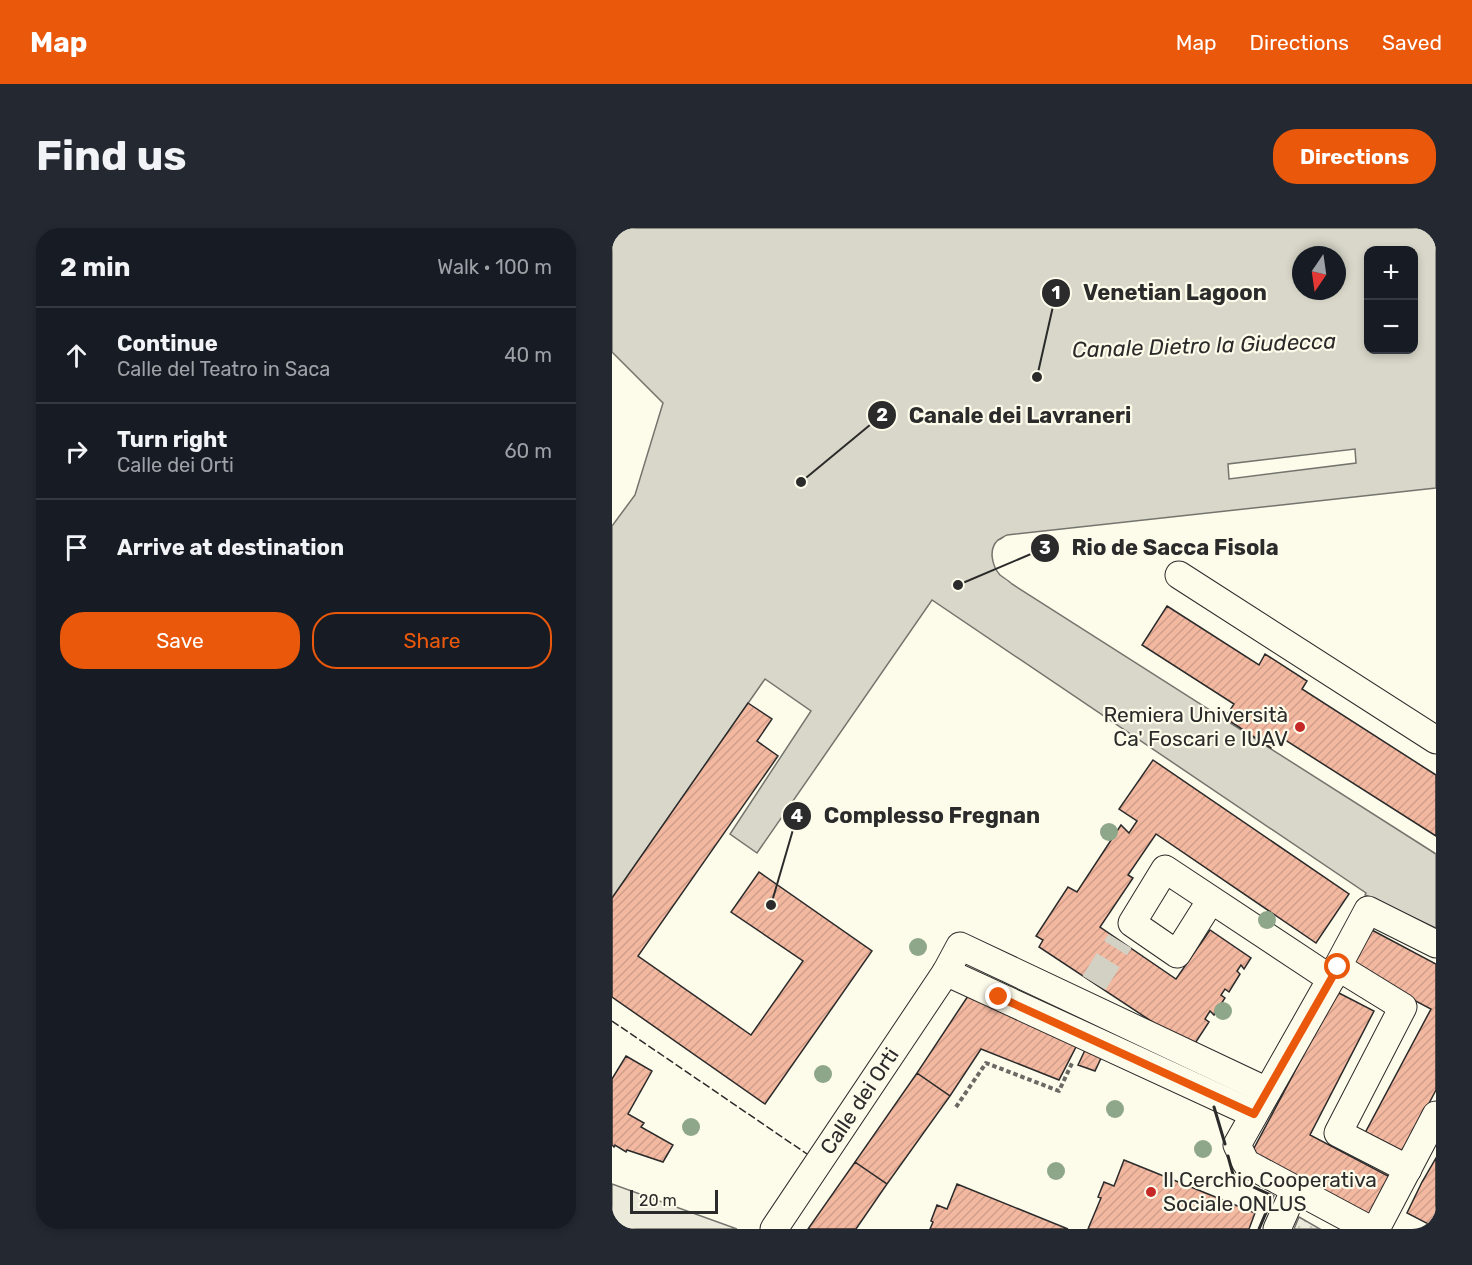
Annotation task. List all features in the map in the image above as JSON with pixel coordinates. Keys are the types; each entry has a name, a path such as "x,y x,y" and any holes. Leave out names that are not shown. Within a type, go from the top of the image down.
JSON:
{"street":[{"path":"1179,575 1436,740"},
{"path":"1211,900 1177,954 1126,932 1165,869 1211,900 1334,973 1403,1007 1338,1133 1408,1169"},
{"path":"1369,1229 1246,1163 1237,1144 1368,910 1436,945"},
{"name":"Calle dei Orti","path":"774,1229 946,972 960,946 1087,993 1129,1025 1268,1091"},
{"path":"946,972 1254,1114"},
{"path":"1116,1051 1129,1025"},
{"path":"1376,1229 1436,1115"},
{"path":"1277,1229 1295,1189"}],"path":[{"path":"956,1107 986,1063 1059,1091 1085,1036"}],"shaded area":[{"path":"612,1184 737,1229 612,1229"},
{"path":"1299,1217 1320,1229 1294,1229"}],"water":[{"name":"Canale Dietro la Giudecca","path":"612,228 1436,228 1436,488 1007,535 998,540 992,553 997,571 1012,584 1436,854 1436,928 1365,895 1366,893 932,600 757,853 730,834 811,711 765,679 612,898 612,526 635,495 663,403 612,352"}],"pier":[{"path":"1355,449 1356,463 1229,479 1228,464"}],"building":[{"name":"Remiera Università Ca' Foscari e IUAV","path":"1167,606 1259,665 1265,654 1307,681 1302,689 1436,775 1436,836 1279,736 1271,748 1225,718 1234,704 1142,645"},
{"path":"748,703 772,719 757,741 778,756 638,956 751,1035 803,961 731,912 759,872 872,951 765,1104 612,997 612,898"},
{"path":"1153,760 1349,894 1316,943 1156,834 1128,875 1133,878 1100,927 1176,979 1210,930 1251,958 1244,969 1241,965 1237,971 1240,974 1229,992 1225,989 1221,995 1225,998 1214,1015 1210,1011 1205,1019 1209,1022 1192,1048 1039,947 1043,940 1036,936 1068,887 1077,892 1121,825 1129,833 1137,821 1119,809"},
{"path":"1370,929 1436,964 1436,1090 1403,1153 1365,1133 1431,1009 1351,967"},
{"path":"1337,992 1374,1011 1310,1135 1390,1177 1370,1215 1252,1152"},
{"path":"970,993 1079,1041 1059,1080 981,1049 950,1096 917,1073"},
{"path":"1086,1048 1102,1056 1095,1071 1078,1065"},
{"path":"626,1056 652,1071 628,1114 644,1123 641,1127 673,1145 663,1162 627,1150 626,1152 612,1145 612,1079"},
{"path":"917,1073 950,1096 887,1184 855,1162"},
{"path":"1436,1158 1436,1228 1407,1213"},
{"name":"Il Cerchio Cooperativa Sociale ONLUS","path":"1124,1160 1255,1213 1249,1229 1088,1229 1101,1198 1098,1197 1104,1182 1114,1186"},
{"path":"855,1162 887,1184 856,1229 808,1229"},
{"path":"957,1184 1068,1229 930,1229 937,1205 947,1209"}],"tunnel":[{"path":"1094,983 1120,941"}],"fence":[{"path":"612,1021 807,1154"}],"wall":[{"path":"1214,1107 1225,1144"},
{"path":"1228,1156 1234,1178 1273,1196 1259,1229"}],"place":[{"name":"Venetian Lagoon","path":"1037,377"},
{"name":"Canale dei Lavraneri","path":"801,482"},
{"name":"Rio de Sacca Fisola","path":"958,585"},
{"name":"Remiera Università Ca' Foscari e IUAV","path":"1300,727"},
{"name":"Complesso Fregnan","path":"771,905"},
{"name":"Il Cerchio Cooperativa Sociale ONLUS","path":"1151,1192"}],"route":[{"path":"999,997 1254,1114 1338,967"}]}
